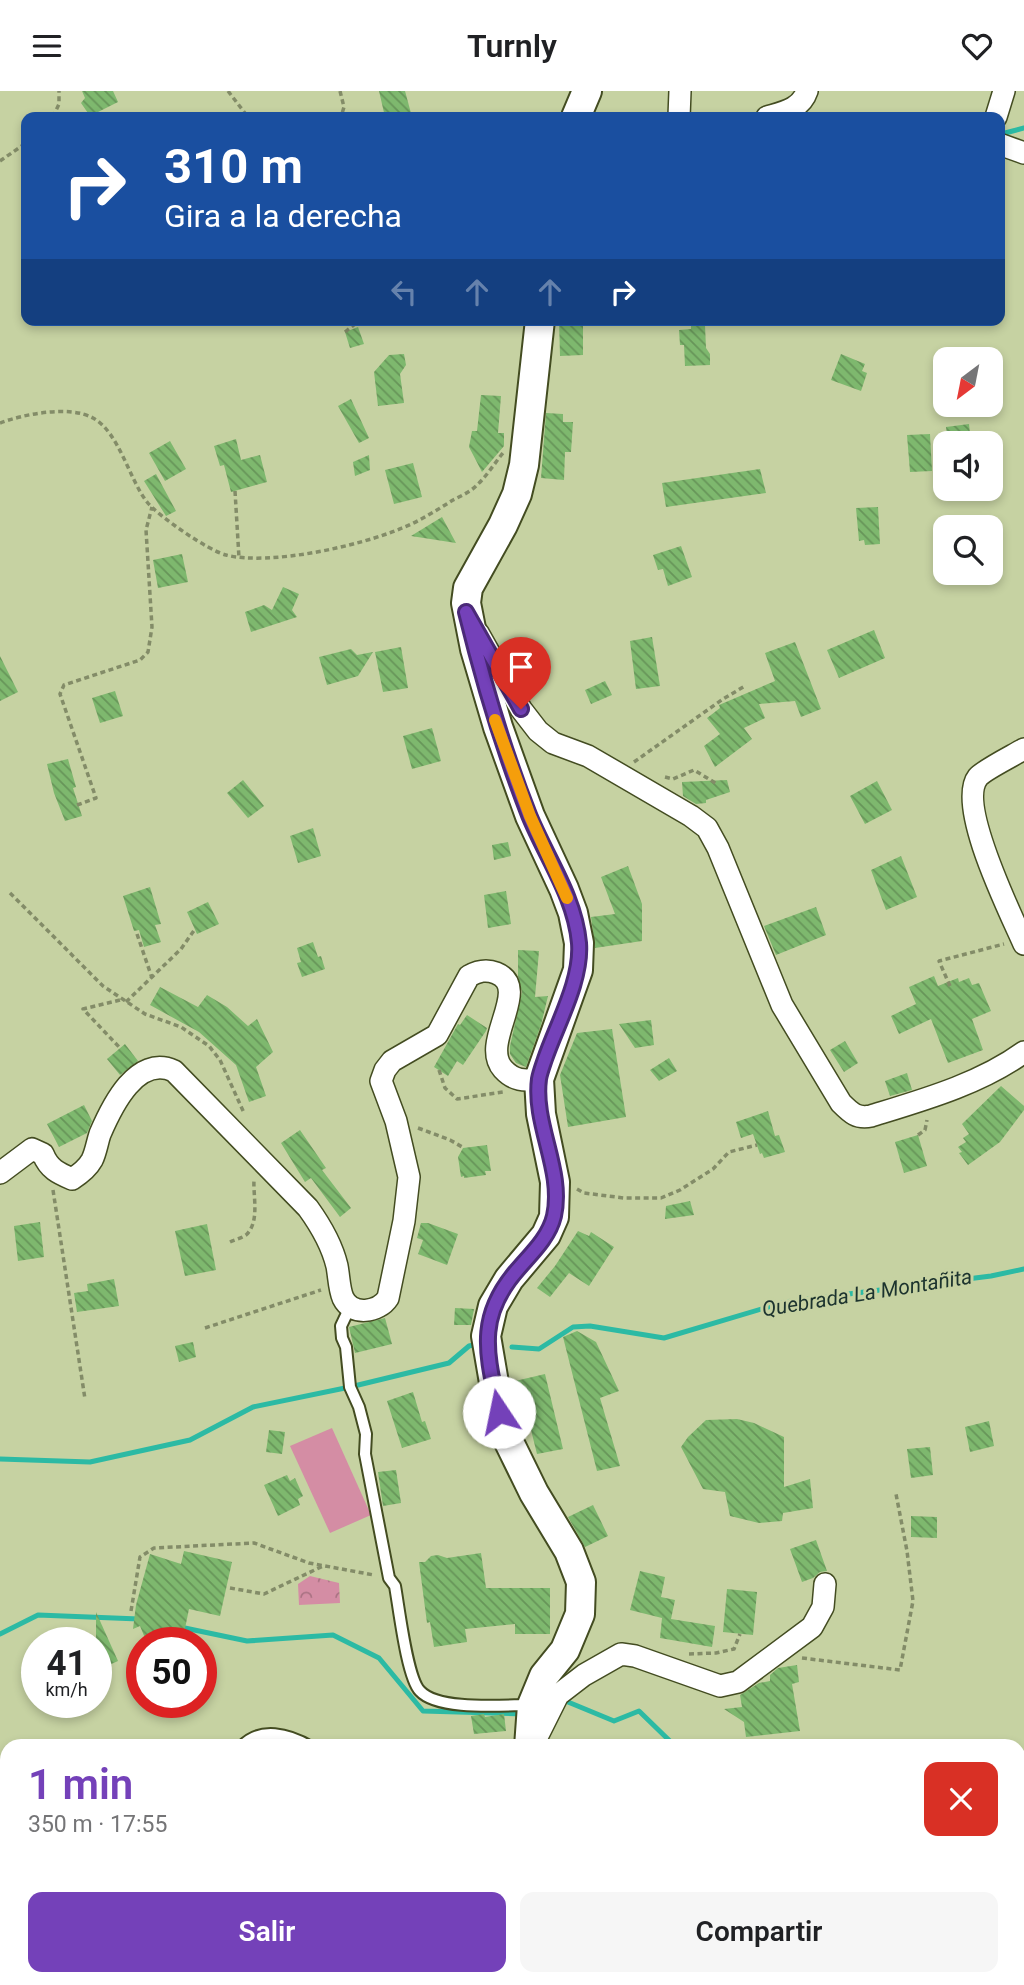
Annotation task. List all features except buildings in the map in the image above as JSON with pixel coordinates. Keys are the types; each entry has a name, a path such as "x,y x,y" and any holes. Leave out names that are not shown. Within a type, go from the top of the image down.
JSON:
{"main road":[{"path":"578,112 587,91"},
{"path":"531,1739 532,1705 544,1676 565,1650 580,1613 581,1583 569,1551 534,1493 508,1440 499,1412 486,1336 493,1306 509,1279 546,1235 554,1217 554,1177 541,1114 530,1080 578,970 579,943 573,913 564,888 530,816 498,727 466,612 468,588 503,525 517,493 524,465 539,326"}],"street":[{"path":"679,112 680,91"},
{"path":"785,112 795,109 807,91"},
{"path":"998,112 1004,91"},
{"path":"1005,146 1024,153"},
{"path":"466,612 521,709 538,731 553,743 588,756 707,828 718,848 782,1005 841,1103 852,1114 862,1118 871,1116 977,1079 1024,1052"},
{"path":"1023,943 981,845 974,802 978,776 1024,749"},
{"path":"0,1173 32,1149 43,1154 54,1171 72,1179 82,1173 91,1161 100,1134 122,1093 139,1074 157,1066 174,1071 321,1225 337,1265 343,1298 349,1307 359,1310 376,1309 383,1306 388,1298 404,1221 409,1177 397,1121 381,1081 385,1070 392,1061 436,1035 469,976 478,971 495,973 506,982 510,999 499,1029 499,1065 508,1074 530,1080"},
{"path":"535,1739 558,1695 584,1675 621,1654 635,1656 720,1686 738,1682 812,1627 823,1607 825,1584"}],"lane":[{"path":"349,1307 341,1326 350,1387 366,1434 365,1454 390,1578 395,1586 408,1656 418,1690 446,1704 532,1705"},
{"path":"248,1739 268,1733 294,1739"}],"path":[{"path":"55,112 59,104 59,91"},
{"path":"228,91 244,112"},
{"path":"340,91 342,112"},
{"path":"0,161 21,146"},
{"path":"345,332 352,326"},
{"path":"0,423 55,412 82,412 97,420 115,444 147,502 202,544 222,555 278,558 362,541 403,528 475,487 528,417"},
{"path":"235,491 239,558"},
{"path":"77,805 96,798 60,694 64,685 140,660 148,652 152,627 146,530 152,506"},
{"path":"638,770 629,767 639,757 745,686"},
{"path":"660,776 673,779 694,770 716,784"},
{"path":"10,893 103,986 145,1014 187,1031 209,1046 220,1060 246,1118"},
{"path":"127,1002 180,949 195,929"},
{"path":"137,934 152,978"},
{"path":"950,986 939,961 962,957 990,946 1023,943"},
{"path":"120,1048 83,1009 121,999"},
{"path":"439,1070 445,1088 457,1099 511,1091 530,1080"},
{"path":"397,1121 450,1140 464,1148"},
{"path":"554,1177 584,1193 624,1198 661,1198 680,1190 713,1169 729,1153 757,1145"},
{"path":"230,1243 246,1235 255,1215 255,1154"},
{"path":"50,1167 85,1399"},
{"path":"205,1328 340,1284"},
{"path":"778,1654 900,1671 912,1601 907,1551 896,1494"},
{"path":"131,1611 140,1557 154,1548 254,1543 324,1566 390,1578"},
{"path":"230,1588 264,1594 324,1566"}],"green space":[{"path":"332,1428 371,1515 330,1533 290,1446"},
{"path":"310,1576 339,1583 340,1603 299,1605 298,1584"}],"waterway":[{"path":"1005,133 1024,128"},
{"name":"Quebrada La Montañita","path":"512,1347 539,1349 573,1327 590,1326 664,1338 785,1302 991,1276 1024,1269"},
{"name":"Quebrada La Montañita","path":"0,1459 90,1462 190,1440 253,1407 449,1363 469,1346 478,1344"},
{"path":"0,1634 38,1615 139,1619"},
{"path":"217,1635 247,1641 333,1635 379,1658 423,1711 523,1714"},
{"path":"568,1702 614,1721 639,1711 668,1739"}],"slow traffic":[{"path":"495,720 530,816 567,898"}],"route":[{"path":"499,1412 486,1336 493,1306 509,1279 546,1235 554,1217 555,1182 541,1114 539,1079 578,970 579,943 573,913 564,888 530,816 498,727 466,612 521,709"}]}
